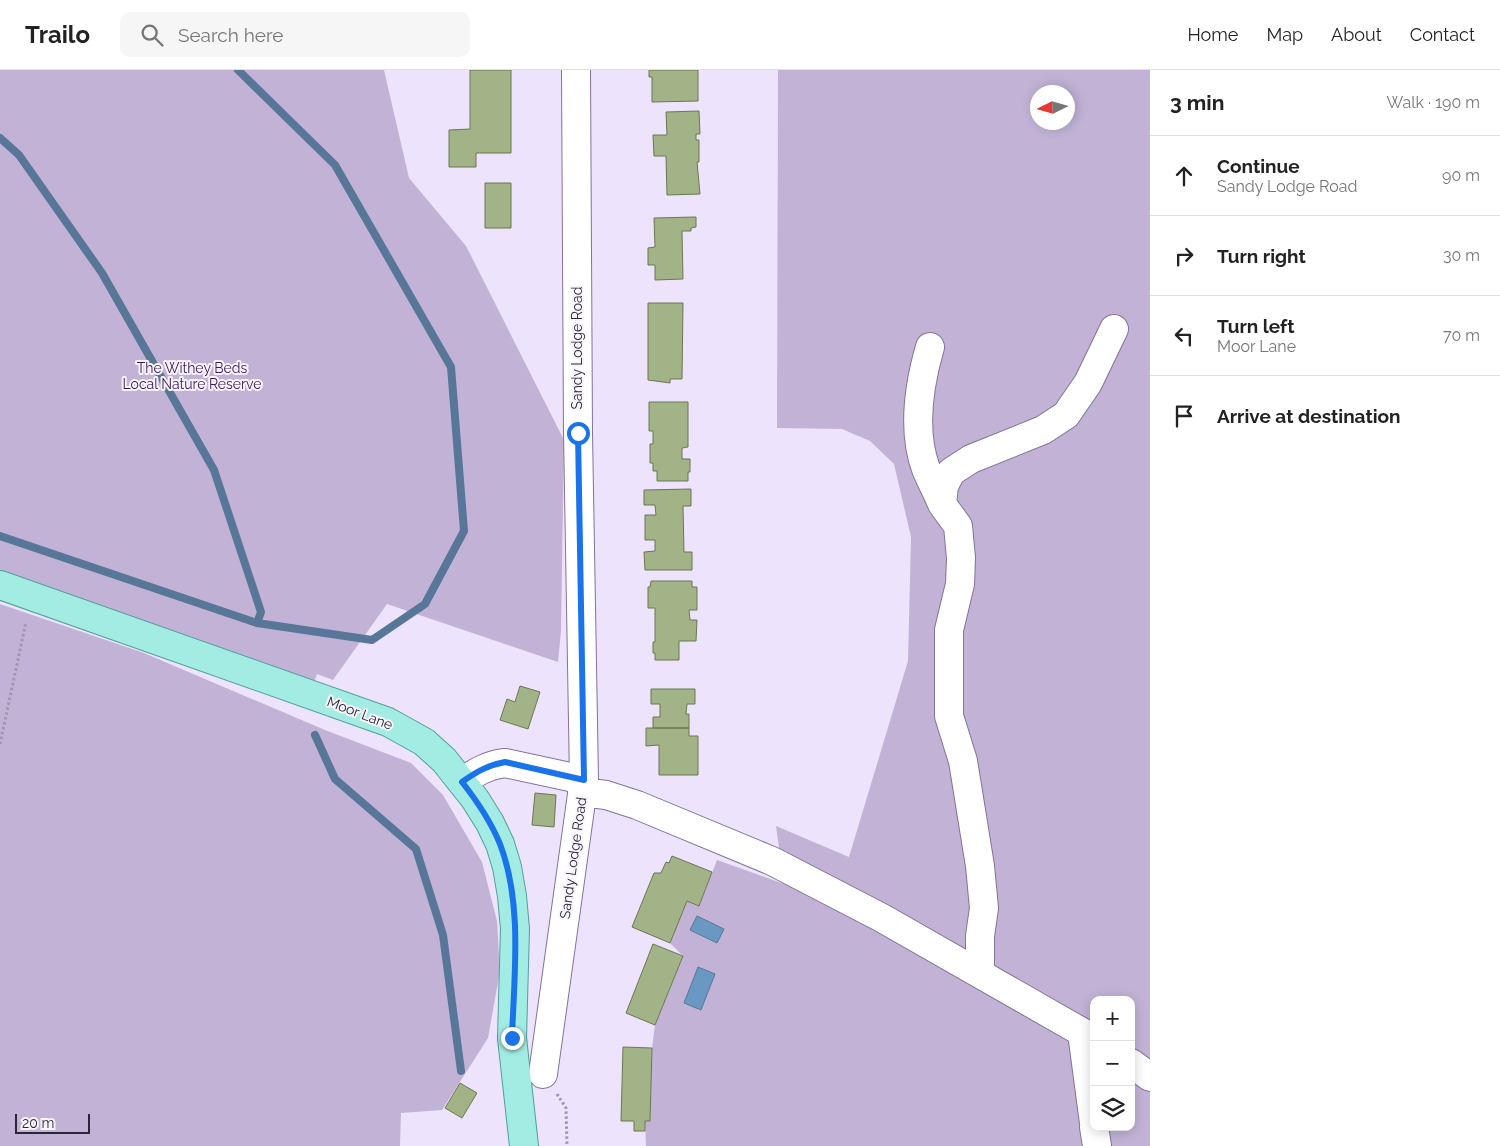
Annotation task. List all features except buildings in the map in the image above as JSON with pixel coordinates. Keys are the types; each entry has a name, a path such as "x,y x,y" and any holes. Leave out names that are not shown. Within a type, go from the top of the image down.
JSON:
{"main road":[{"name":"Moor Lane","path":"0,586 388,722 424,742 444,760 476,799 500,844 507,867 515,929 512,1038 524,1146"}],"street":[{"name":"Sandy Lodge Road","path":"543,1074 583,786 576,70"},
{"path":"942,504 944,486 951,472 971,459 1043,430 1066,415 1088,383 1114,329"},
{"path":"930,347 921,386 918,432 926,467 942,504 958,526 961,558 960,584 949,630 949,716 963,761 980,866 984,908 980,936 980,974"},
{"path":"462,782 493,764 505,762 637,805 772,861 882,918 1088,1036 1091,1086"},
{"path":"1135,1066 1150,1077"},
{"path":"1095,1131 1097,1146"}],"path":[{"path":"0,744 32,597"},
{"path":"543,1074 566,1108 567,1146"}],"green space":[{"name":"The Withey Beds Local Nature Reserve","path":"0,70 384,70 409,178 466,246 564,440 561,631 558,662 387,604 333,680 317,674 310,694 0,585"},
{"path":"778,70 1150,70 1150,1146 646,1146 645,1121 650,1121 652,1048 655,1025 683,956 670,943 687,901 699,906 717,860 784,884 776,826 849,857 908,661 911,537 894,464 870,441 842,429 777,428"},
{"path":"0,604 144,653 325,730 411,763 443,795 482,862 497,921 500,971 488,1038 442,1110 401,1113 400,1146 0,1146"}],"water":[{"path":"697,916 724,929 717,943 690,930"},
{"path":"698,967 715,974 701,1010 684,1003"}],"waterway":[{"path":"238,70 335,165 451,367 464,531 425,604 372,640 257,623"},
{"path":"0,138 19,155 102,273 214,470 261,612 257,623 0,536"},
{"path":"315,735 335,779 416,849 443,935 461,1071"}],"route":[{"path":"512,1038 515,929 507,867 500,844 490,823 476,799 462,782 493,764 505,762 584,780 578,433"}]}
